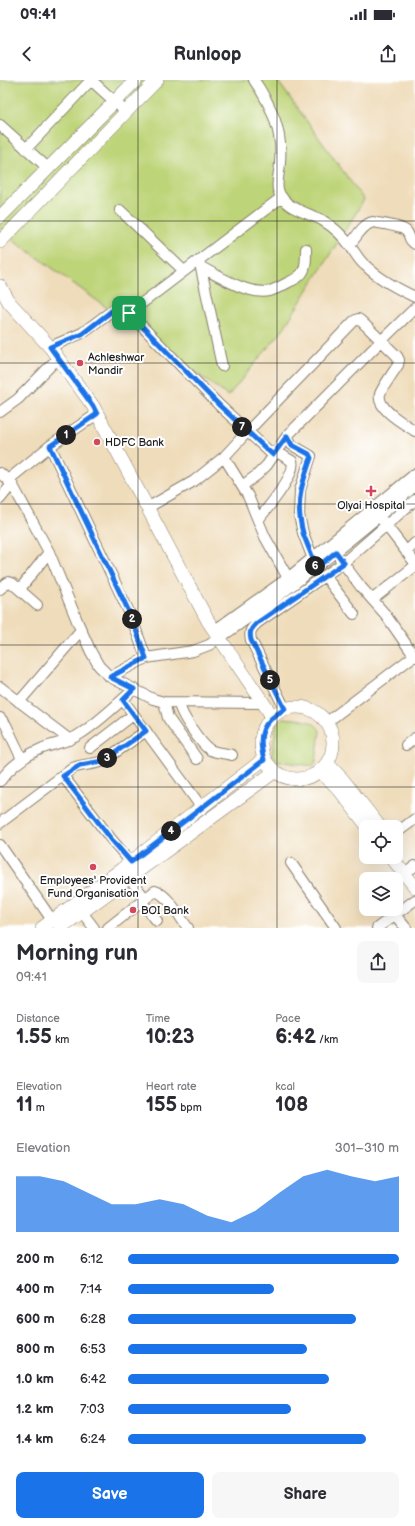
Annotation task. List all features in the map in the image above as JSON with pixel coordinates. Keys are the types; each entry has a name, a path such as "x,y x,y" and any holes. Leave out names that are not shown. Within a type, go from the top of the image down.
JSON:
{"main road":[{"path":"0,217 136,80"},
{"path":"0,242 157,80"},
{"path":"0,286 4,299 54,352 93,406 147,508 217,634 272,716"},
{"path":"296,707 308,708 319,714 327,722 332,732 334,743 332,754 324,768 312,777 302,780 292,780 282,777 274,772 264,760 261,748 261,735 272,716 285,709 296,707"},
{"path":"51,925 264,760"},
{"path":"324,768 363,820"},
{"path":"324,768 343,780 374,820"},
{"path":"51,925 82,912 274,772"},
{"path":"403,857 414,870"},
{"path":"397,864 415,887"}],"street":[{"path":"26,149 91,80 126,112"},
{"path":"254,80 270,107 278,125 281,162 278,190 282,197 292,206 322,220 350,245 366,266 393,285 415,296"},
{"path":"0,125 49,169"},
{"path":"129,313 184,271 200,263 282,197"},
{"path":"120,210 184,271"},
{"path":"350,245 365,226 373,222 404,230 408,233 410,240 415,244"},
{"path":"200,263 240,286 255,291 270,291 297,279 303,273 306,266 306,249"},
{"path":"200,263 222,366"},
{"path":"0,412 18,399 54,352 82,334 117,307 120,307 129,313 247,432 274,453 292,461 292,467 278,496 258,520"},
{"path":"242,486 267,465 287,436 415,308"},
{"path":"147,508 194,481 224,457 354,321 361,321 392,350 399,360 395,370 380,393 380,399 387,412 415,431"},
{"path":"0,499 10,482 50,446 97,414"},
{"path":"287,436 292,445 311,456 300,490 299,515 314,563"},
{"path":"50,446 131,616 146,658"},
{"path":"224,457 242,486 254,509 265,537 288,578"},
{"path":"0,473 10,482 49,552 80,630 99,666 110,677 164,702 263,703"},
{"path":"217,634 293,586 314,563 415,474"},
{"path":"110,677 146,658 193,652 209,645 217,634 288,578 336,552 377,516 415,486"},
{"path":"285,709 251,640 250,629 344,563 415,500"},
{"path":"373,599 415,564 386,525 377,516"},
{"path":"406,552 415,543"},
{"path":"20,589 49,552"},
{"path":"327,722 415,656 385,614 361,587 336,552"},
{"path":"325,576 354,614"},
{"path":"0,589 8,582 12,583 37,605"},
{"path":"19,702 80,630"},
{"path":"0,687 70,740"},
{"path":"0,781 22,759 43,748 70,740 81,734 123,700 134,689"},
{"path":"123,700 202,808"},
{"path":"164,702 168,718 197,758"},
{"path":"179,703 182,713 202,743 214,752 232,755"},
{"path":"90,748 133,714"},
{"path":"0,718 6,725 22,759"},
{"path":"0,823 80,765 103,761 146,731"},
{"path":"406,744 415,738"},
{"path":"63,776 111,839 131,862"},
{"path":"403,828 415,819"},
{"path":"0,845 51,925"},
{"path":"291,863 336,928"},
{"path":"129,878 157,921"},
{"path":"114,926 155,891 159,892 168,901 188,928"},
{"path":"403,909 415,900"},
{"path":"82,912 94,928"},
{"path":"377,928 394,916"},
{"path":"396,916 406,928"}],"green space":[{"path":"0,80 277,80 364,200 282,331 228,396 0,230"},
{"path":"285,718 309,722 314,724 320,731 316,761 313,766 278,761 272,755 276,725"}],"place":[{"name":"Achleshwar Mandir","path":"80,363"},
{"name":"HDFC Bank","path":"97,442"},
{"name":"Olyai Hospital","path":"371,491"},
{"name":"Employees' Provident Fund Organisation","path":"93,867"},
{"name":"BOI Bank","path":"133,910"}],"route":[{"path":"117,307 120,307 129,313 220,406 273,455 287,436 292,445 311,456 300,490 299,515 303,533 316,568 336,552 344,563 250,629 251,640 285,709 272,716 261,735 261,748 264,760 131,862 111,839 63,776 73,768 80,765 99,763 103,761 146,731 123,700 134,689 110,677 146,658 131,616 50,446 64,438 81,423 97,414 93,406 50,347 82,334 117,307"}]}
